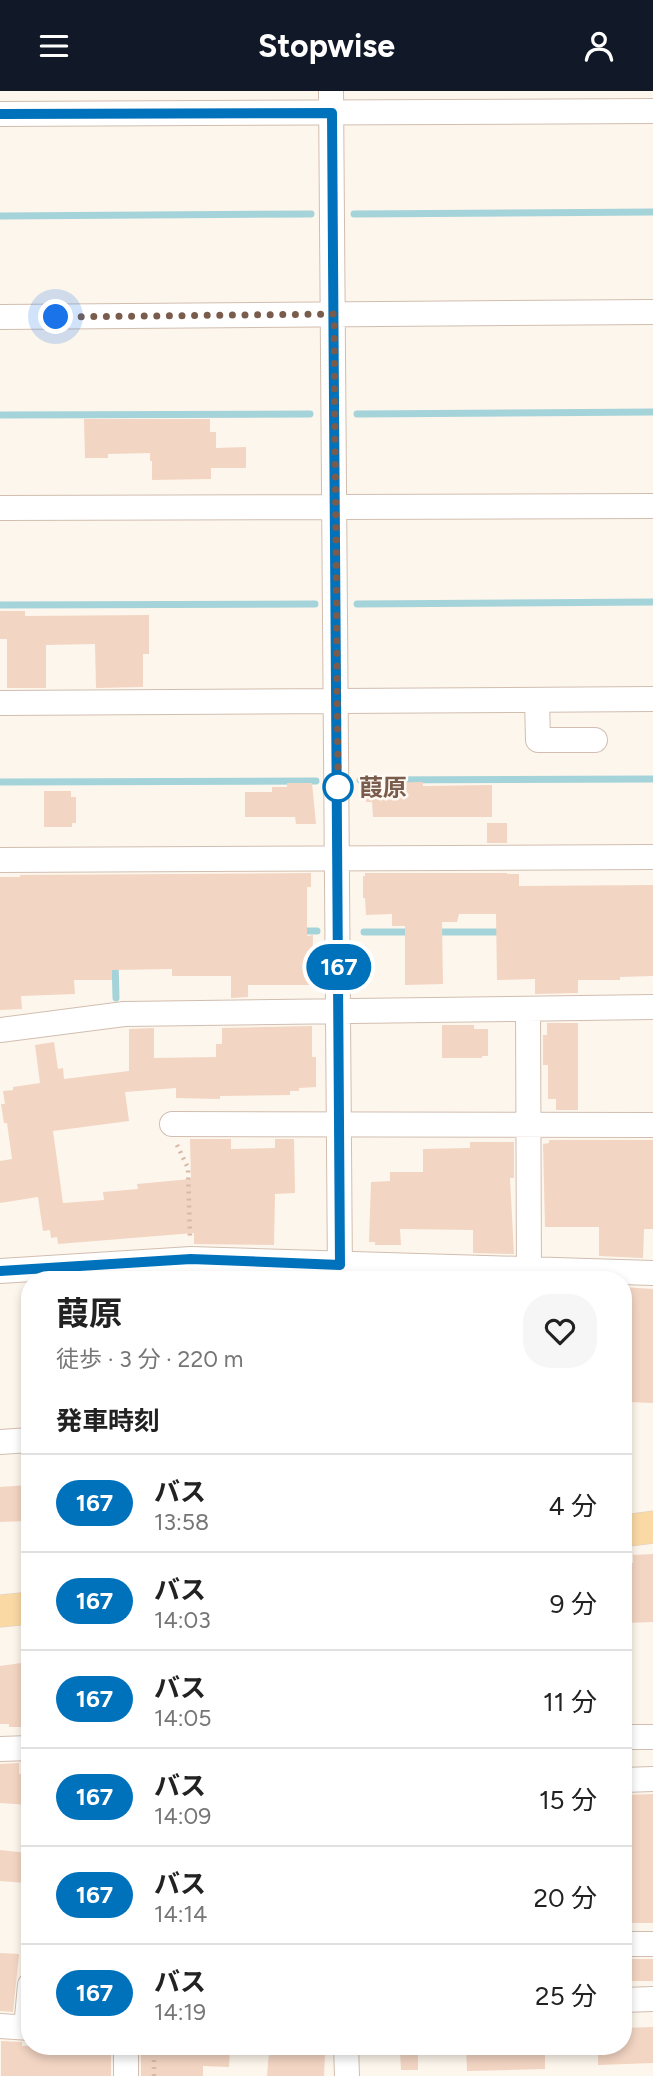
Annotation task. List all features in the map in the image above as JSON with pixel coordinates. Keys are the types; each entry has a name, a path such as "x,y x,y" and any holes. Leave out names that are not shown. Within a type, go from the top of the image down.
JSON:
{"main road":[{"path":"632,1530 653,1527"},
{"path":"0,1611 21,1609"}],"street":[{"path":"0,114 332,102 653,111"},
{"path":"332,102 340,1271"},
{"path":"0,317 653,312"},
{"path":"0,508 653,506"},
{"path":"0,702 653,699"},
{"path":"537,700 538,740 595,740"},
{"path":"0,860 653,857"},
{"path":"0,1030 124,1014 653,1007"},
{"path":"527,1010 530,1124 529,1271"},
{"path":"172,1123 653,1125"},
{"path":"0,1271 191,1259 329,1271"},
{"path":"632,1273 653,1273"},
{"path":"0,1442 21,1441"},
{"path":"632,1737 653,1737"},
{"path":"0,1749 21,1748"},
{"path":"632,1780 653,1779"},
{"path":"632,1944 653,1944"},
{"path":"632,2000 653,1999"},
{"path":"0,2027 21,2028"},
{"path":"126,2055 126,2076"},
{"path":"346,2055 346,2076"}],"path":[{"path":"172,1123 179,1152 188,1168 191,1259"},
{"path":"154,2055 154,2076"}],"building":[{"path":"84,419 210,419 210,432 216,432 216,448 246,447 246,468 211,468 211,479 152,480 150,453 108,454 108,458 85,458"},
{"path":"0,611 25,611 25,616 149,615 149,654 143,654 143,687 96,688 95,644 46,645 46,688 7,688 7,639 0,639"},
{"path":"423,782 423,786 492,785 492,817 373,817 372,802 366,802 366,783"},
{"path":"287,783 312,783 316,824 296,824 295,817 245,817 245,792 272,792 272,787 287,787"},
{"path":"44,791 71,791 71,797 76,797 76,823 72,823 72,827 44,827"},
{"path":"487,823 507,823 507,843 487,843"},
{"path":"311,873 311,887 307,887 307,936 313,935 312,985 248,985 248,997 231,998 231,976 172,976 172,969 112,970 112,980 74,980 75,994 21,996 22,1009 0,1010 0,877"},
{"path":"365,873 519,874 519,886 653,885 653,976 620,977 620,980 578,980 578,993 535,994 535,979 497,980 496,914 459,914 457,922 442,922 443,984 405,985 405,926 392,926 392,914 366,915 363,898"},
{"path":"547,1023 578,1023 578,1110 556,1110 556,1099 548,1099 548,1065 543,1065 543,1035 547,1035"},
{"path":"442,1025 474,1025 474,1029 488,1029 488,1056 442,1058"},
{"path":"312,1026 316,1087 299,1088 299,1091 290,1091 290,1095 220,1096 220,1099 176,1098 176,1088 125,1092 129,1121 53,1131 63,1203 104,1200 103,1192 138,1189 137,1184 191,1179 190,1139 231,1139 231,1149 275,1148 275,1139 294,1139 295,1193 275,1194 274,1245 194,1244 194,1233 58,1244 57,1237 51,1238 50,1230 43,1231 38,1197 0,1203 0,1161 12,1159 7,1123 4,1123 1,1104 5,1104 3,1091 40,1083 35,1045 54,1042 58,1069 63,1068 64,1079 129,1071 129,1029 154,1028 154,1058 216,1057 216,1044 222,1044 222,1028"},
{"path":"549,1140 653,1140 653,1229 644,1229 643,1258 599,1256 599,1227 545,1227 543,1144 549,1143"},
{"path":"470,1142 514,1142 514,1178 510,1178 514,1254 473,1253 473,1230 400,1229 401,1245 375,1245 375,1242 369,1242 371,1182 390,1181 390,1172 423,1172 423,1149 470,1148"},
{"path":"632,1288 653,1289 653,1403 632,1402"},
{"path":"21,1485 21,1521 0,1522 0,1487"},
{"path":"653,1554 653,1622 632,1623 633,1555"},
{"path":"21,1663 21,1727 0,1724 0,1666"},
{"path":"19,1763 21,1804 0,1803 0,1764"},
{"path":"653,1794 653,1923 632,1923 632,1795"},
{"path":"0,1850 21,1852 21,1883 0,1881"},
{"path":"0,1953 19,1954 13,2012 0,2011"},
{"path":"632,1959 653,1959 653,1981 632,1981"},
{"path":"653,2027 653,2063 598,2065 598,2055 632,2055 632,2028"},
{"path":"1,2041 21,2042 21,2055 111,2055 111,2076 1,2076"},
{"path":"141,2055 230,2055 229,2067 203,2066 203,2076 141,2076"},
{"path":"269,2055 325,2055 324,2076 267,2076"},
{"path":"400,2055 418,2055 418,2070 401,2070"},
{"path":"466,2055 545,2055 545,2069 467,2071"}],"waterway":[{"path":"354,214 653,212"},
{"path":"0,216 311,214"},
{"path":"357,414 653,412"},
{"path":"0,415 310,414"},
{"path":"357,604 653,602"},
{"path":"0,605 315,604"},
{"path":"360,780 653,779"},
{"path":"0,782 316,781"},
{"path":"299,931 317,931"},
{"path":"364,932 413,932"},
{"path":"435,932 504,932"},
{"path":"115,961 116,998"}],"bus line":[{"name":"167","path":"0,114 332,113 340,1265 191,1259 0,1271"}],"place":[{"name":"葭原","path":"338,787"}],"route":[{"path":"56,317 334,314 338,787"}]}
